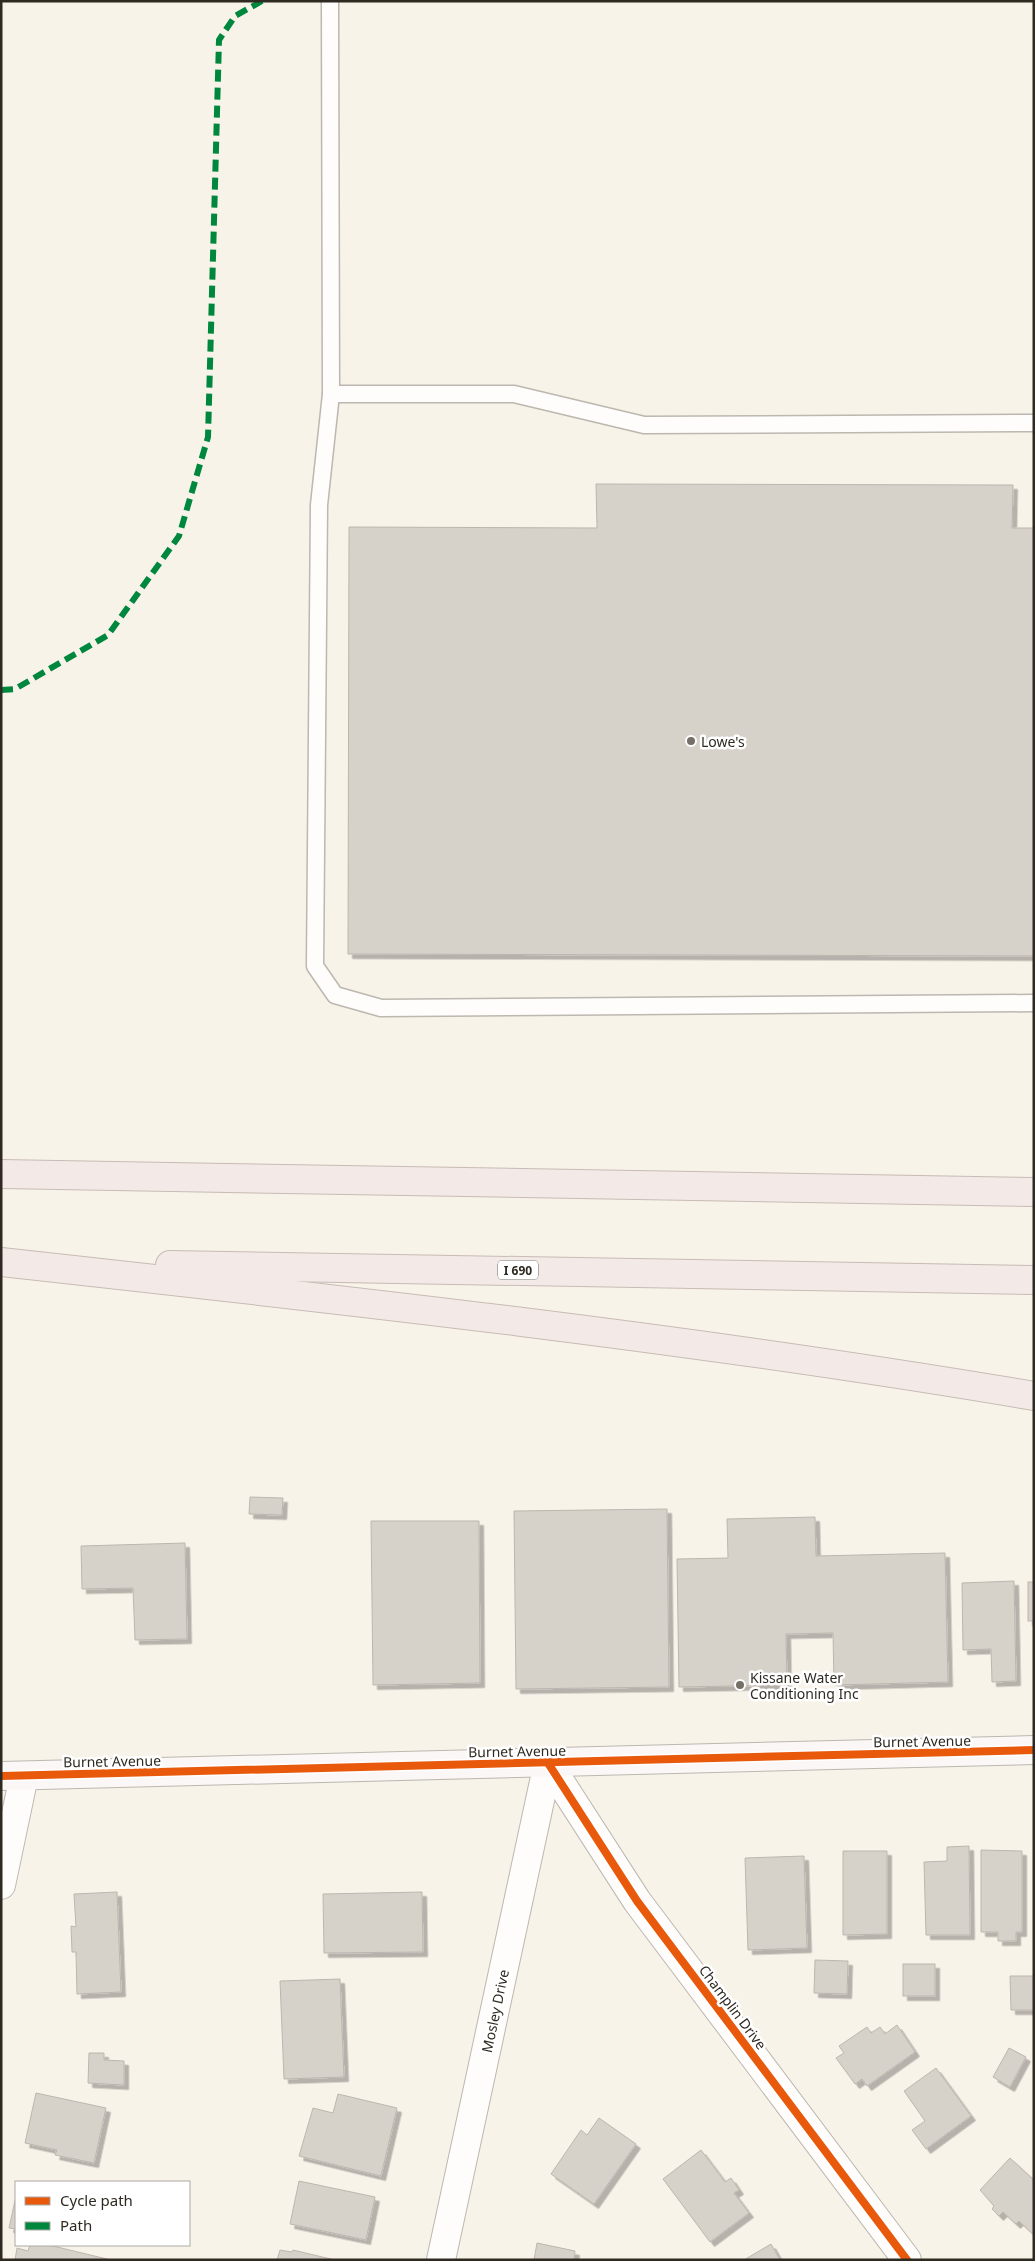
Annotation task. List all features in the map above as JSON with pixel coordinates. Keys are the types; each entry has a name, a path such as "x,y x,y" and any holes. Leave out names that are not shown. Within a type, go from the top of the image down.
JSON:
{"highway":[{"path":"1,1174 1034,1192"},
{"path":"1,1262 416,1307 896,1372 1034,1396"},
{"name":"I 690","path":"1,1262 1034,1280"}],"street":[{"name":"Burnet Avenue","path":"13,1776 1034,1750"},
{"name":"Mosley Drive","path":"442,2260 548,1763"},
{"name":"Champlin Drive","path":"548,1763 637,1901 906,2260"},
{"path":"1,1884 13,1776"}],"lane":[{"path":"330,1 331,394 319,505 315,966 335,995 381,1008 1034,1003"},
{"path":"331,394 514,394 644,425 1034,423"}],"building":[{"name":"Lowe's","path":"596,484 1013,485 1012,528 1034,528 1034,956 348,954 349,527 597,528"},
{"path":"250,1497 283,1498 282,1515 249,1514"},
{"path":"667,1509 669,1687 516,1689 514,1511"},
{"path":"815,1517 816,1556 945,1553 948,1682 834,1685 833,1633 786,1634 787,1685 679,1687 677,1559 728,1558 727,1519"},
{"path":"371,1521 479,1521 480,1683 373,1685"},
{"path":"185,1543 187,1639 135,1640 133,1588 82,1589 81,1546"},
{"path":"1014,1581 1016,1681 992,1682 991,1649 963,1650 962,1583"},
{"path":"1028,1582 1034,1582 1034,1621 1028,1621"},
{"path":"969,1846 970,1935 926,1935 924,1862 947,1861 947,1847"},
{"path":"981,1850 1022,1851 1022,1932 1016,1932 1016,1941 998,1941 998,1932 981,1932"},
{"path":"843,1851 887,1851 887,1934 843,1935"},
{"path":"804,1856 807,1948 748,1950 745,1858"},
{"path":"117,1892 121,1992 77,1994 76,1952 72,1952 71,1926 76,1927 74,1894"},
{"path":"422,1892 423,1952 324,1953 323,1894"},
{"path":"815,1960 848,1961 847,1994 814,1993"},
{"path":"903,1964 935,1964 935,1996 903,1996"},
{"path":"1010,1976 1034,1976 1034,2010 1011,2010"},
{"path":"340,1979 344,2077 284,2079 280,1981"},
{"path":"897,2025 915,2052 867,2086 862,2079 855,2084 836,2058 844,2053 839,2046 867,2027 871,2033 880,2027 885,2034"},
{"path":"1009,2048 1026,2057 1010,2087 993,2077"},
{"path":"89,2053 104,2053 104,2060 124,2061 124,2085 88,2083"},
{"path":"936,2068 971,2116 926,2149 912,2130 925,2121 904,2091"},
{"path":"36,2093 106,2108 94,2163 55,2155 57,2150 25,2143"},
{"path":"338,2094 397,2108 381,2176 299,2156 313,2108 333,2113"},
{"path":"599,2118 636,2144 594,2204 551,2174 581,2130 587,2135"},
{"path":"701,2150 725,2182 731,2178 739,2190 734,2193 749,2213 710,2242 663,2179"},
{"path":"1010,2158 1034,2180 1034,2235 1019,2221 1016,2224 1003,2212 999,2216 992,2209 994,2206 980,2190"},
{"path":"299,2181 375,2197 366,2240 290,2224"},
{"path":"15,2201 15,2229 9,2228"},
{"path":"537,2243 575,2251 574,2260 534,2260"},
{"path":"771,2244 780,2260 744,2260"},
{"path":"30,2246 53,2246 111,2260 15,2260 17,2248 28,2251"},
{"path":"280,2250 292,2252 293,2250 335,2260 277,2260"}],"marked path":[{"path":"1,690 15,689 108,635 179,536 208,437 219,40 235,16 262,1"}],"cycle path":[{"path":"1,1776 1034,1750"},
{"path":"548,1763 637,1901 907,2260"}],"place":[{"name":"Lowe's","path":"691,741"},
{"name":"Kissane Water Conditioning Inc","path":"740,1685"}]}
